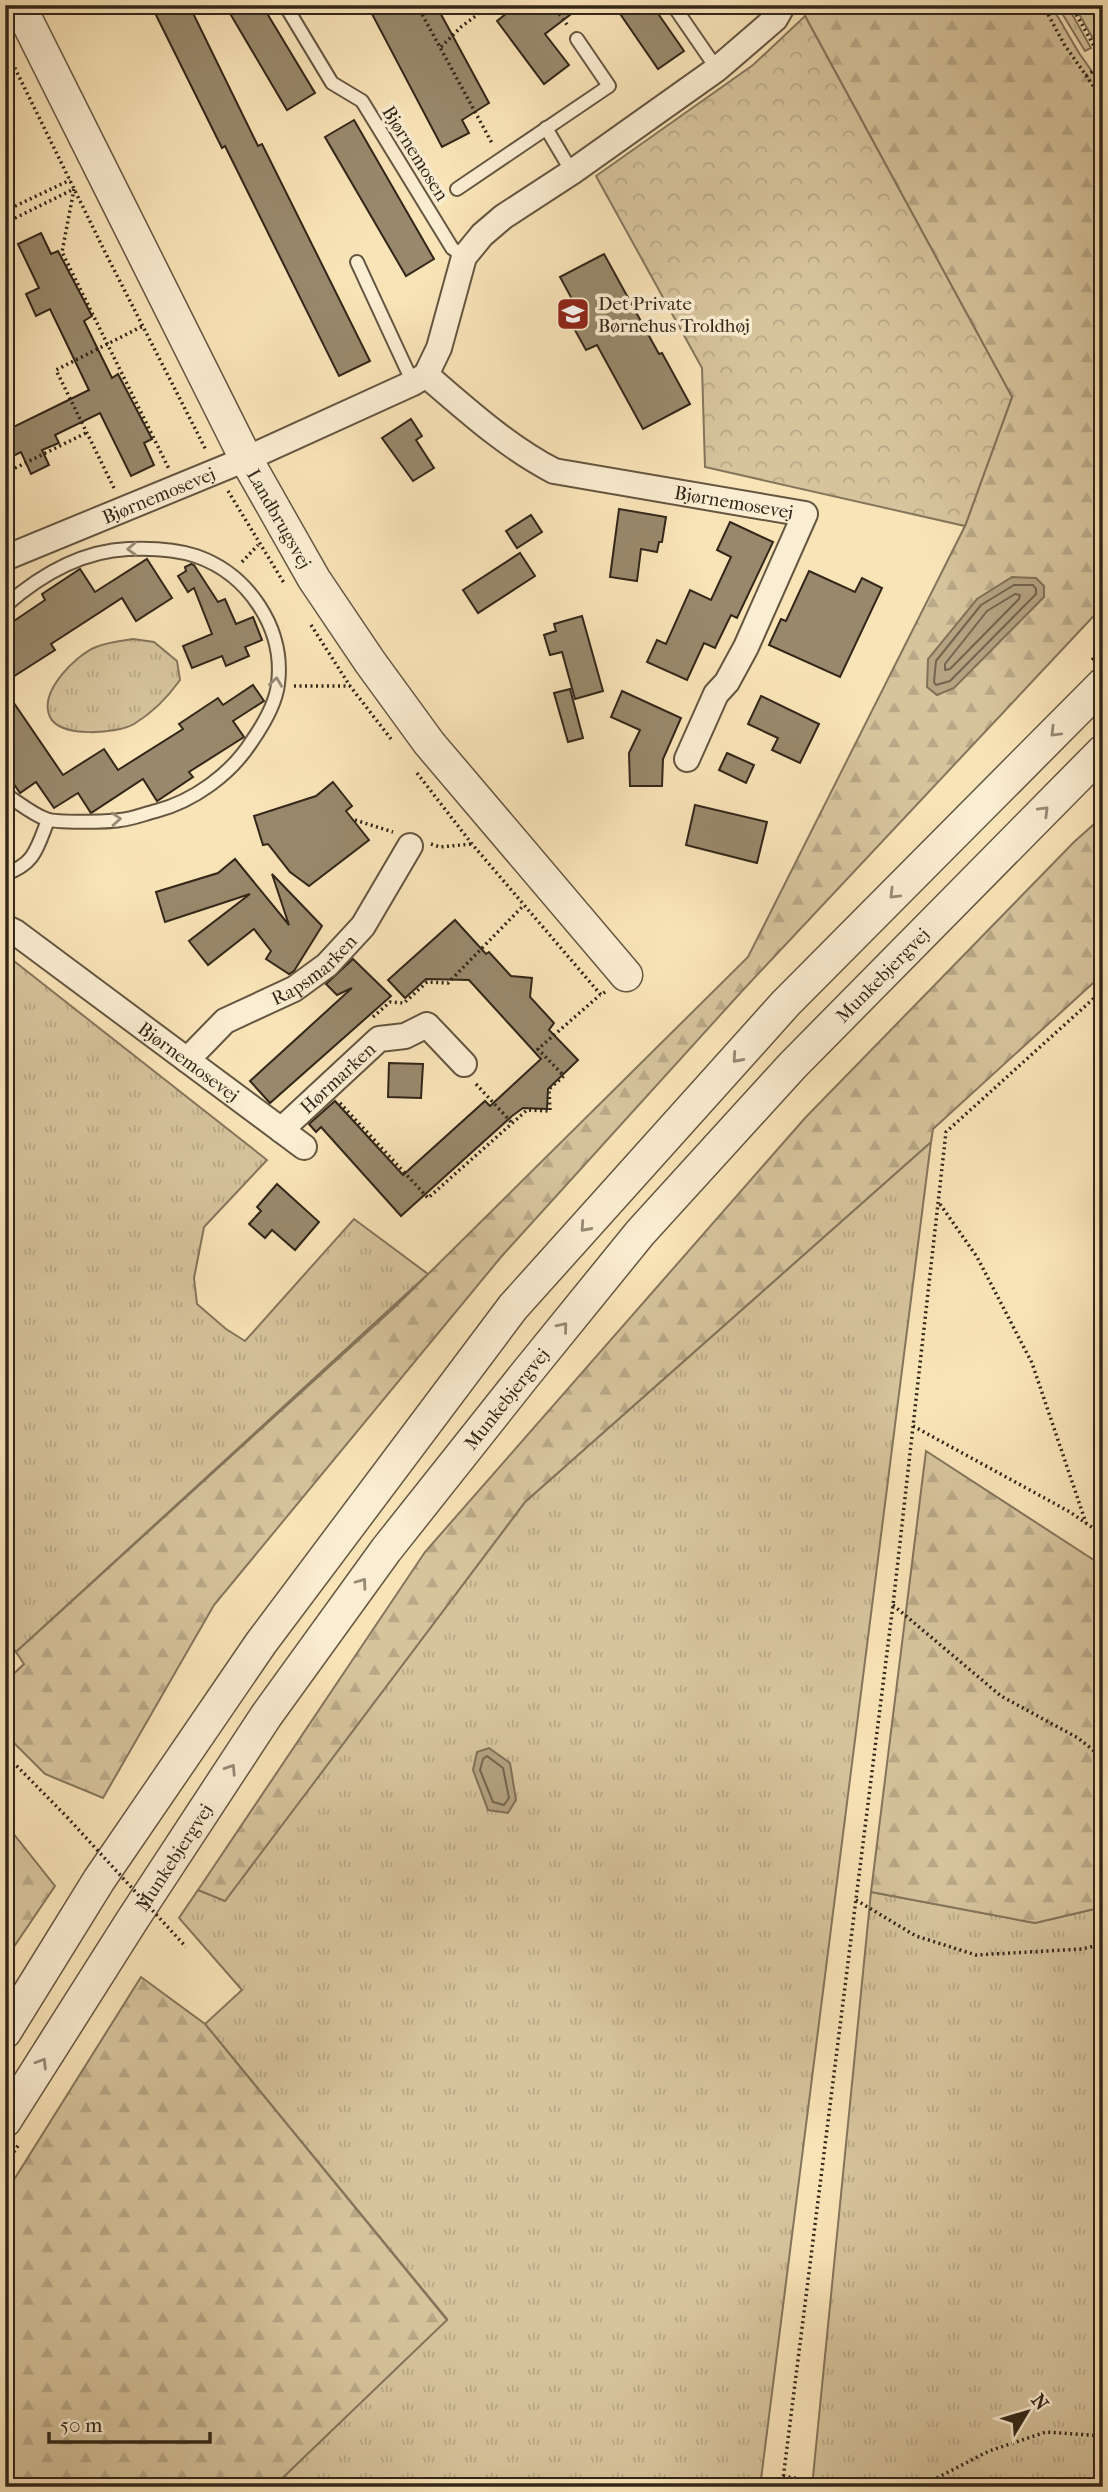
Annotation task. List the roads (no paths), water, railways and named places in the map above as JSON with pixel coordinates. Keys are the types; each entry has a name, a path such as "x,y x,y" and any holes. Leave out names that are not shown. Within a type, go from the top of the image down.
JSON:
{"street":[{"name":"Landbrugsvej","path":"19,5 247,458 314,579 414,723 626,975"},
{"path":"420,379 439,348 464,257 482,236 503,217 718,69 775,19 783,5"},
{"name":"Bjørnemosevej","path":"8,550 124,509 247,458 420,379 526,457 554,471 805,514 746,647 727,682 716,694 687,760"},
{"path":"5,2032 99,1880 261,1643 513,1307 786,1003 1103,684"},
{"name":"Munkebjergvej","path":"15,2128 131,1922 266,1716 386,1550 640,1233 793,1065 1103,751"},
{"name":"Rapsmarken","path":"187,1060 225,1021 294,989 327,965 363,926 410,846"},
{"name":"Bjørnemosevej","path":"5,927 304,1147"},
{"name":"Hørmarken","path":"281,1130 379,1039 405,1036 427,1025 464,1064"}],"lane":[{"name":"Bjørnemosen","path":"285,5 332,83 362,101 452,248 464,257"},
{"path":"673,5 718,69"},
{"name":"Bjørnemosen","path":"457,189 609,86 577,39"},
{"path":"547,128 572,172"},
{"path":"357,262 420,379"},
{"path":"5,606 24,589 49,573 93,555 126,549 162,549 196,556 231,574 249,592 269,621 278,657 278,685 262,726 242,757 204,790 163,809 121,820 48,820 5,794"},
{"path":"5,874 20,869 34,856 48,820"}],"water":[{"path":"1012,577 1036,578 1044,586 1044,597 954,688 937,695 927,687 928,659 977,599"},
{"path":"489,1748 510,1763 516,1800 508,1813 488,1810 473,1770 477,1752"}],"place":[{"name":"Det Private Børnehus Troldhøj","path":"573,314"}]}
